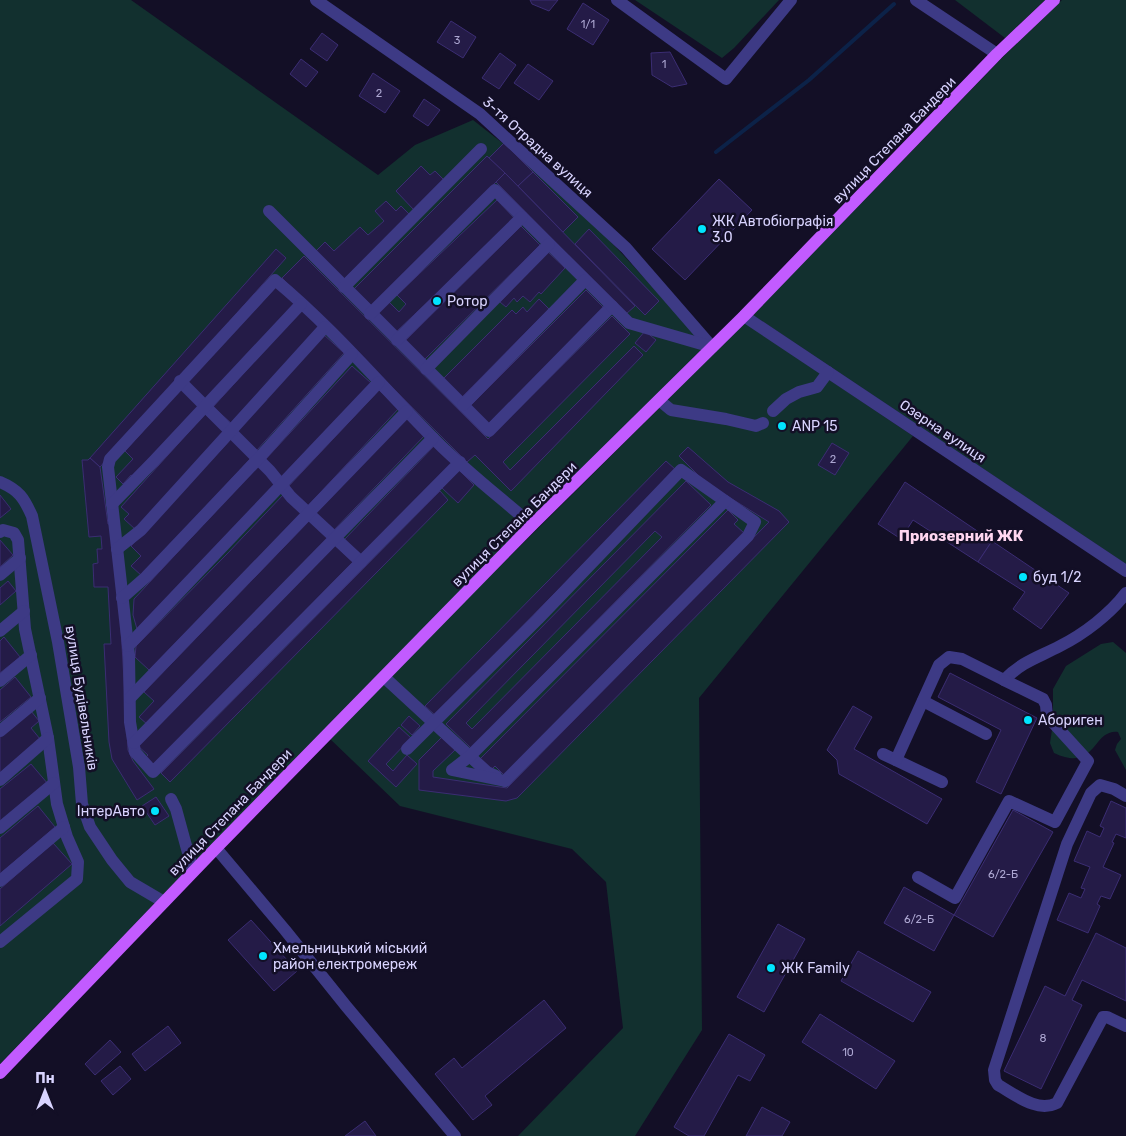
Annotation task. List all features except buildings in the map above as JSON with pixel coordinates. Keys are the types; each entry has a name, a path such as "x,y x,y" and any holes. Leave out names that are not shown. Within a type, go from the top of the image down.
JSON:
{"main road":[{"name":"вулиця Степана Бандери","path":"0,1073 193,871 532,526 744,316 997,54 1054,0"}],"street":[{"name":"3-тя Отрадна вулиця","path":"316,0 480,114 626,248 712,347"},
{"path":"617,0 726,79 791,0"},
{"path":"916,0 997,54"},
{"path":"344,287 481,149"},
{"path":"370,314 495,190 629,323 712,347"},
{"path":"269,212 489,431 612,306"},
{"path":"397,340 522,217"},
{"path":"426,369 549,244"},
{"path":"460,462 153,772 135,752 130,722 128,646 108,467 110,459 275,280 325,327 433,438 460,462 532,526"},
{"path":"462,405 585,280"},
{"path":"112,504 301,304"},
{"name":"Озерна вулиця","path":"744,316 1126,571"},
{"path":"117,549 141,530 325,327"},
{"path":"122,598 146,577 258,460 352,354"},
{"path":"773,411 786,399 799,392 817,387 828,372"},
{"path":"180,381 282,486 361,562"},
{"path":"128,646 379,382"},
{"path":"659,400 671,410 756,426 763,423"},
{"path":"130,698 407,411"},
{"path":"134,743 433,438"},
{"path":"407,749 538,619 682,470 755,522 748,536 505,781"},
{"name":"вулиця Будівельників","path":"0,482 13,488 24,500 32,516 58,642 79,767 82,804 90,827 112,860 130,882 164,902"},
{"path":"505,781 452,770 470,756 725,501"},
{"path":"0,532 3,530 14,533 18,540 25,629 48,738 57,804 78,862 77,879 0,942"},
{"path":"0,575 20,558"},
{"path":"1004,680 1022,664 1062,646 1088,628 1108,612 1126,593"},
{"path":"0,631 24,611"},
{"path":"0,681 30,655"},
{"path":"896,760 939,665 949,657 962,659 1043,699 1046,704 1047,716 1088,761 1055,822 1009,801 954,898 918,878"},
{"path":"384,677 487,772 505,781"},
{"path":"0,731 40,698"},
{"path":"923,701 986,734"},
{"path":"0,780 48,738"},
{"path":"883,754 942,782"},
{"path":"0,828 54,783"},
{"path":"1126,796 1114,789 1100,785 1091,793 1071,835 994,1070 995,1080 998,1085 1036,1106 1050,1106 1057,1103 1103,1017 1126,1026"},
{"path":"171,799 176,809 193,871"},
{"path":"0,881 64,827"},
{"path":"216,848 455,1136"}],"green space":[{"path":"0,0 131,0 378,175 415,145 473,120 530,165 576,207 620,252 705,346 350,703 0,1064"},
{"path":"635,0 779,0 734,48 722,58"},
{"path":"955,0 1045,0 1005,38"},
{"path":"1062,0 1126,0 1126,564 753,315 1001,59"},
{"path":"745,323 913,436 699,698 702,1030 635,1136 518,1136 623,1028 606,882 572,849 400,806 328,737"},
{"path":"1113,642 1126,653 1126,770 1115,750 1121,739 1118,732 1110,733 1103,737 1092,749 1078,758 1068,758 1054,753 1050,743 1053,723 1053,689 1066,666 1101,644"}],"waterway":[{"path":"716,152 809,80 894,4"}],"place":[{"name":"ЖК Автобіографія 3.0","path":"702,229"},
{"name":"Ротор","path":"437,301"},
{"name":"ANP 15","path":"782,426"},
{"name":"буд 1/2","path":"1023,577"},
{"name":"Абориген","path":"1028,720"},
{"name":"ІнтерАвто","path":"155,811"},
{"name":"Хмельницький міський район електромереж","path":"263,956"},
{"name":"ЖК Family","path":"771,968"}],"district":[{"name":"Приозерний ЖК","path":"961,536"}]}
